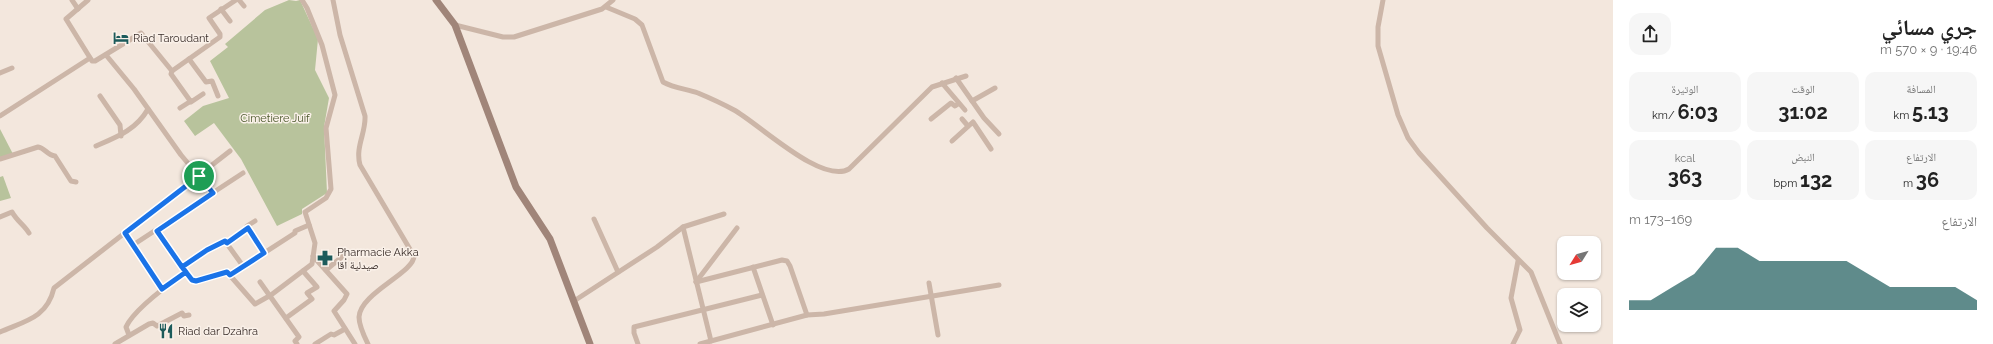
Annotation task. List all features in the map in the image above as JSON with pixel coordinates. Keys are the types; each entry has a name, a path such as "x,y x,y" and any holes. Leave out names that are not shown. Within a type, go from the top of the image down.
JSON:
{"main road":[{"path":"436,0 456,25 516,187 550,239 590,344"}],"street":[{"path":"72,0 78,9"},
{"path":"88,0 66,19 90,58 96,61 142,33 172,71 171,74 191,101"},
{"path":"172,71 220,37 220,34 209,18 238,0 244,6"},
{"path":"157,231 182,267 196,281 227,272 255,304 271,295 312,264 315,243 305,212 326,198 331,189 326,128 335,95 322,45 314,22 302,0"},
{"path":"333,0 340,35 365,116 358,153 360,165 414,256 410,264 361,308 359,321 368,344"},
{"path":"456,25 514,37 606,7 613,0"},
{"path":"1383,0 1378,27 1378,46 1398,115 1408,138 1419,153 1518,261 1528,268 1533,276 1560,344"},
{"path":"606,7 635,19 642,25 663,82 697,93 734,110 788,150 826,170 836,173 841,173 849,169 904,116 920,97 932,87 942,82 966,76"},
{"path":"221,10 230,21"},
{"path":"106,54 213,193"},
{"path":"0,116 90,58"},
{"path":"190,58 206,82 212,81 218,96"},
{"path":"0,73 12,68"},
{"path":"956,78 999,134"},
{"path":"942,82 958,104 965,110"},
{"path":"972,100 996,88"},
{"path":"180,108 203,94"},
{"path":"100,96 120,125 121,136"},
{"path":"931,119 951,104 956,106 958,104"},
{"path":"96,146 121,136 142,120 148,109"},
{"path":"962,119 968,126"},
{"path":"952,141 972,122 991,149"},
{"path":"0,159 38,147 42,148 49,155 54,156 71,181 76,182"},
{"path":"0,332 38,316 50,302 54,288 230,151"},
{"path":"133,245 157,231 243,173"},
{"path":"0,217 12,212 17,222 23,224 29,234"},
{"path":"574,301 657,247 683,227 724,214"},
{"path":"594,219 618,272"},
{"path":"182,267 207,250 225,241 227,243 255,221"},
{"path":"230,275 295,233 295,231 309,225"},
{"path":"683,227 696,282 705,310 711,341"},
{"path":"248,228 264,253"},
{"path":"696,282 737,228"},
{"path":"125,233 162,289"},
{"path":"227,243 243,266"},
{"path":"313,256 347,294 344,300 334,311 355,344"},
{"path":"326,270 344,256"},
{"path":"696,282 782,260 787,262 790,266 807,315"},
{"path":"1513,344 1520,330 1511,298 1518,261"},
{"path":"753,267 773,325"},
{"path":"286,318 312,299 307,293 317,287 303,271"},
{"path":"129,336 126,327 129,322 162,289 186,272"},
{"path":"260,282 271,295 299,337 295,341 297,344"},
{"path":"929,283 938,335"},
{"path":"700,344 807,315 824,314 999,285"},
{"path":"638,344 634,333 634,327 762,295"},
{"path":"115,344 149,324 153,323 157,326 182,313 184,316 189,315"},
{"path":"315,344 331,334 334,335 345,328"},
{"path":"124,339 127,344"}],"green space":[{"name":"Cimetiere Juif","path":"289,0 300,0 318,39 315,70 329,98 324,127 327,193 302,209 302,214 277,226 241,159 214,123 195,136 184,121 203,106 229,98 210,61 228,47 225,44 265,10"},
{"path":"0,129 13,154 0,158"},
{"path":"3,176 11,198 0,201 0,177"}],"place":[{"name":"Riad Taroudant","path":"121,38"},
{"name":"Pharmacie Akka صيدلية أقا","path":"325,258"},
{"name":"Riad dar Dzahra","path":"166,331"}],"route":[{"path":"199,176 125,233 162,289 186,272 182,267 207,250 225,241 227,243 248,228 264,253 230,275 227,272 196,281 192,280 186,272 182,267 157,231 213,193 199,176"}]}
